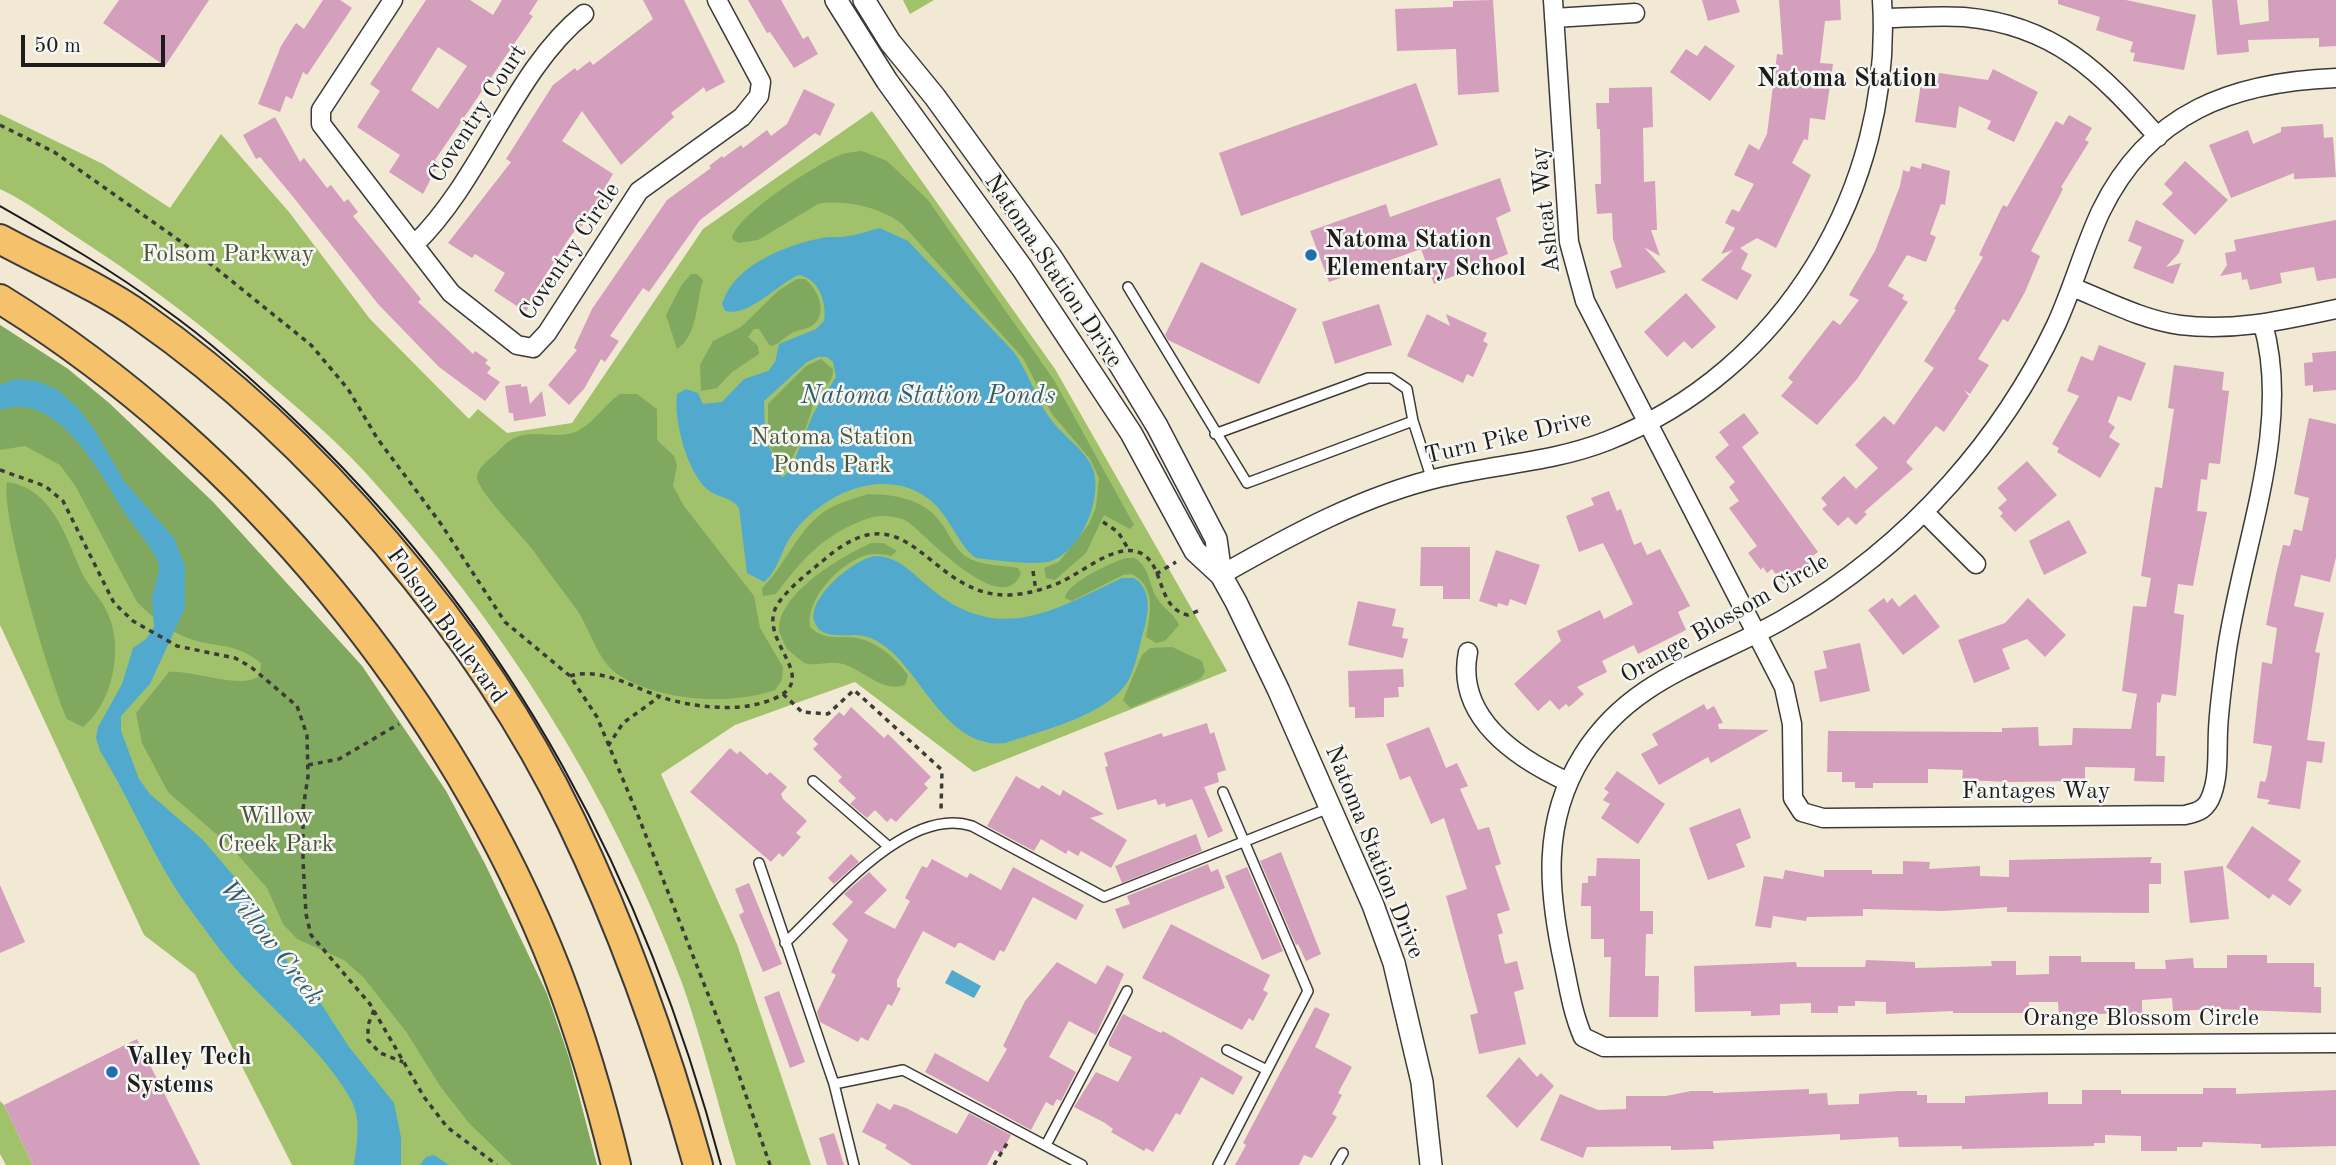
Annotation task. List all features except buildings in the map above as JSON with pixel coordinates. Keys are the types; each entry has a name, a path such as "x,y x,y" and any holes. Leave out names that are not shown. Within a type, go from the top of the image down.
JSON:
{"main road":[{"name":"Folsom Boulevard","path":"0,239 141,316 272,422 335,485 398,556 464,644 513,719 570,819 637,974 698,1165"},
{"path":"0,299 105,370 228,480 356,624 470,792 521,892 556,970 586,1054 616,1165"}],"street":[{"name":"Coventry Circle","path":"393,0 329,97 320,117 324,130 451,293 517,345 533,348 639,191 742,117 760,96 758,75 717,0"},
{"name":"Natoma Station Drive","path":"836,0 887,81 1014,257 1131,433 1195,551 1221,575"},
{"name":"Natoma Station Drive","path":"864,0 890,43 935,97 1051,257 1157,426 1216,539 1221,575 1278,689 1373,905 1394,963 1422,1083 1431,1165"},
{"name":"Turn Pike Drive","path":"1221,575 1356,505 1432,480 1564,455 1608,440 1648,422 1726,370 1774,321 1816,266 1838,226 1866,155 1876,110 1882,0"},
{"name":"Ashcat Way","path":"1635,13 1554,9 1569,242 1575,272 1585,301 1648,422"},
{"name":"Coventry Court","path":"415,244 441,217 551,46 584,14"},
{"path":"1883,18 1962,17 2008,23 2037,33 2089,65 2158,137"},
{"name":"Orange Blossom Circle","path":"2336,78 2288,80 2240,90 2210,102 2158,137 2125,172 2107,200 2073,287 2034,368 1981,446 1924,512 1846,578 1818,598 1755,634 1647,687 1600,730 1568,782 1553,828 1550,890 1572,1005 1583,1037 1592,1044 1611,1047 2336,1043"},
{"path":"2073,287 2147,317 2179,325 2227,328 2263,324 2336,309"},
{"name":"Fantages Way","path":"1648,422 1784,687 1792,724 1794,798 1796,805 1808,815 1837,818 2199,813 2206,807 2215,782 2226,654 2238,584 2267,454 2271,377 2263,324"},
{"path":"1924,512 1976,564"},
{"path":"1468,652 1466,678 1469,695 1481,718 1517,752 1541,769 1568,782"}],"lane":[{"path":"1128,287 1214,434 1247,483 1413,421"},
{"path":"1214,434 1368,378 1391,378 1407,388 1413,421 1432,480"},
{"path":"813,781 888,846"},
{"path":"1218,1165 1308,991 1223,792"},
{"path":"785,943 888,846 924,828 940,824 961,822 972,826 1104,897 1329,808"},
{"path":"759,863 834,1084 854,1165"},
{"path":"1046,1144 1127,990"},
{"path":"1227,1050 1267,1070"},
{"path":"834,1084 903,1070 1082,1165"},
{"path":"1336,1165 1343,1153"}],"path":[{"path":"0,470 45,486 63,501 114,603 133,621 177,646 235,658 251,667 297,706 304,719 308,765 303,809 303,861 308,924 316,943 374,1010 424,1097 447,1127 498,1165"},
{"path":"1103,522 1118,532 1129,550 1144,555 1156,574 1166,600 1174,609 1188,615 1200,610"},
{"path":"570,676 598,674 661,696 734,707 765,702 783,694 792,681 793,670 772,633 775,610 805,576 844,544 876,532 896,536 957,581 980,591 1008,595 1036,591 1129,550"},
{"path":"1156,574 1176,562"},
{"path":"1033,571 1036,591"},
{"path":"783,694 791,705 802,712 828,714 854,691 942,770 940,824"},
{"path":"607,748 623,723 661,696"},
{"path":"308,765 339,759 418,712"},
{"path":"374,1010 368,1025 368,1040 380,1053 405,1063"},
{"path":"994,1165 1016,1128"}],"green space":[{"path":"903,0 934,0 910,14"},
{"name":"Natoma Station Ponds Park","path":"872,111 1055,369 1227,671 974,772 855,682 735,725 661,774 737,944 811,1165 736,1165 690,1005 653,912 586,776 506,649 415,529 350,456 320,428 222,343 161,295 39,211 0,189 0,114 103,164 170,208 221,134 289,212 370,319 469,419 478,409 507,433 572,423 703,229"},
{"path":"862,151 887,161 928,200 1054,380 1134,525 1130,529 1104,515 1086,553 1055,580 1046,578 1044,568 1059,562 1089,524 1096,507 1099,478 1090,459 1052,414 1023,358 902,224 873,209 828,203 818,204 758,240 739,243 732,239 736,229 746,218 796,179 840,155"},
{"path":"691,274 697,274 703,280 693,327 684,343 677,349 666,315 681,286"},
{"path":"797,279 805,279 810,283 818,296 821,310 816,322 770,346 759,329 754,329 748,337 758,346 759,354 732,372 717,388 701,391 700,365 713,341 741,327 778,291"},
{"name":"Willow Creek Park","path":"0,325 68,369 109,403 213,502 362,666 446,791 485,864 547,994 569,1058 597,1165 292,1165 195,974 144,935 0,625"},
{"path":"0,325 68,369 109,403 213,502 362,666 446,791 485,864 547,994 569,1058 597,1165 512,1165 469,1123 440,1086 407,1033 364,978 344,960 297,939 283,924 267,888 230,846 168,792 142,743 136,713 169,672 229,680 251,680 260,676 261,663 241,651 185,637 153,617 137,602 76,487 60,465 25,446 0,450"},
{"path":"821,359 833,369 831,379 814,395 803,436 792,459 781,472 768,441 768,404 806,366"},
{"path":"620,394 637,394 657,409 657,440 674,456 677,465 673,486 684,506 754,596 760,628 783,667 782,680 775,690 737,698 694,698 651,690 616,673 604,660 572,603 478,482 477,476 481,467 511,440 522,435 573,433 586,425"},
{"path":"7,482 22,486 35,494 55,516 82,573 105,609 113,628 115,659 108,690 93,717 83,727 67,719 49,670 18,561 7,500"},
{"path":"868,494 913,501 939,520 965,556 984,563 1018,568 1021,573 1012,585 998,587 982,581 946,556 906,521 880,516 847,527 823,542 776,594 763,596 762,588 812,522 832,507"},
{"path":"871,543 883,543 897,551 891,556 864,556 844,567 818,595 810,617 810,627 822,635 861,639 881,649 908,675 905,685 897,687 881,683 843,664 804,663 787,649 779,632 781,618 799,590 828,567"},
{"path":"1126,558 1135,558 1140,562 1157,598 1179,625 1165,641 1156,643 1146,637 1150,602 1145,586 1132,574 1123,575 1072,601 1065,598 1081,580"},
{"path":"1172,647 1202,661 1205,672 1200,679 1130,708 1123,700 1142,655 1150,648"},
{"path":"0,1101 33,1165 6,1165 0,1154"}],"water":[{"name":"Natoma Station Ponds","path":"880,228 908,241 1012,350 1051,419 1090,463 1095,481 1095,495 1087,522 1072,547 1051,561 1035,563 976,558 964,547 943,514 930,500 912,489 874,484 836,497 803,521 791,536 773,572 764,582 747,573 739,508 730,500 711,492 695,474 680,432 677,394 686,389 698,393 703,404 722,402 744,379 768,371 775,362 779,344 816,329 824,321 820,292 812,281 799,275 754,305 734,312 725,311 722,304 737,278 762,259 792,246 824,237 841,237","holes":["818,357 827,357 833,362 836,377 813,414 791,469 783,477 776,473 775,459 765,438 764,401 807,362"]},
{"name":"Willow Creek","path":"14,379 37,381 58,390 78,408 94,429 124,481 174,538 185,566 185,608 150,684 121,716 121,731 139,779 150,794 202,839 252,897 295,976 320,1002 349,1047 394,1103 401,1137 401,1165 354,1165 357,1122 350,1098 329,1067 241,975 192,912 155,854 100,751 96,738 98,727 122,684 133,648 146,639 154,627 152,598 159,571 158,561 73,437 57,422 39,411 20,407 0,410 0,385"},
{"path":"875,556 898,562 954,605 978,615 1002,619 1048,611 1122,578 1134,578 1146,594 1148,606 1137,658 1130,677 1121,690 1108,701 1056,727 1005,743 986,742 969,736 954,725 886,647 864,636 824,632 815,623 814,613 824,592 855,564"},
{"path":"952,970 981,986 974,998 945,983"},
{"path":"434,1155 449,1165 420,1165 426,1157"}],"tram line":[{"path":"0,206 124,281 182,322 236,366 304,429 379,508 448,590 509,677 564,768 612,862 654,960 690,1061 721,1165"}],"place":[{"name":"Natoma Station Elementary School","path":"1311,255"},
{"name":"Valley Tech Systems","path":"112,1072"}],"district":[{"name":"Natoma Station","path":"1847,79"}],"park label":[{"name":"Folsom Parkway","path":"228,255"}]}
